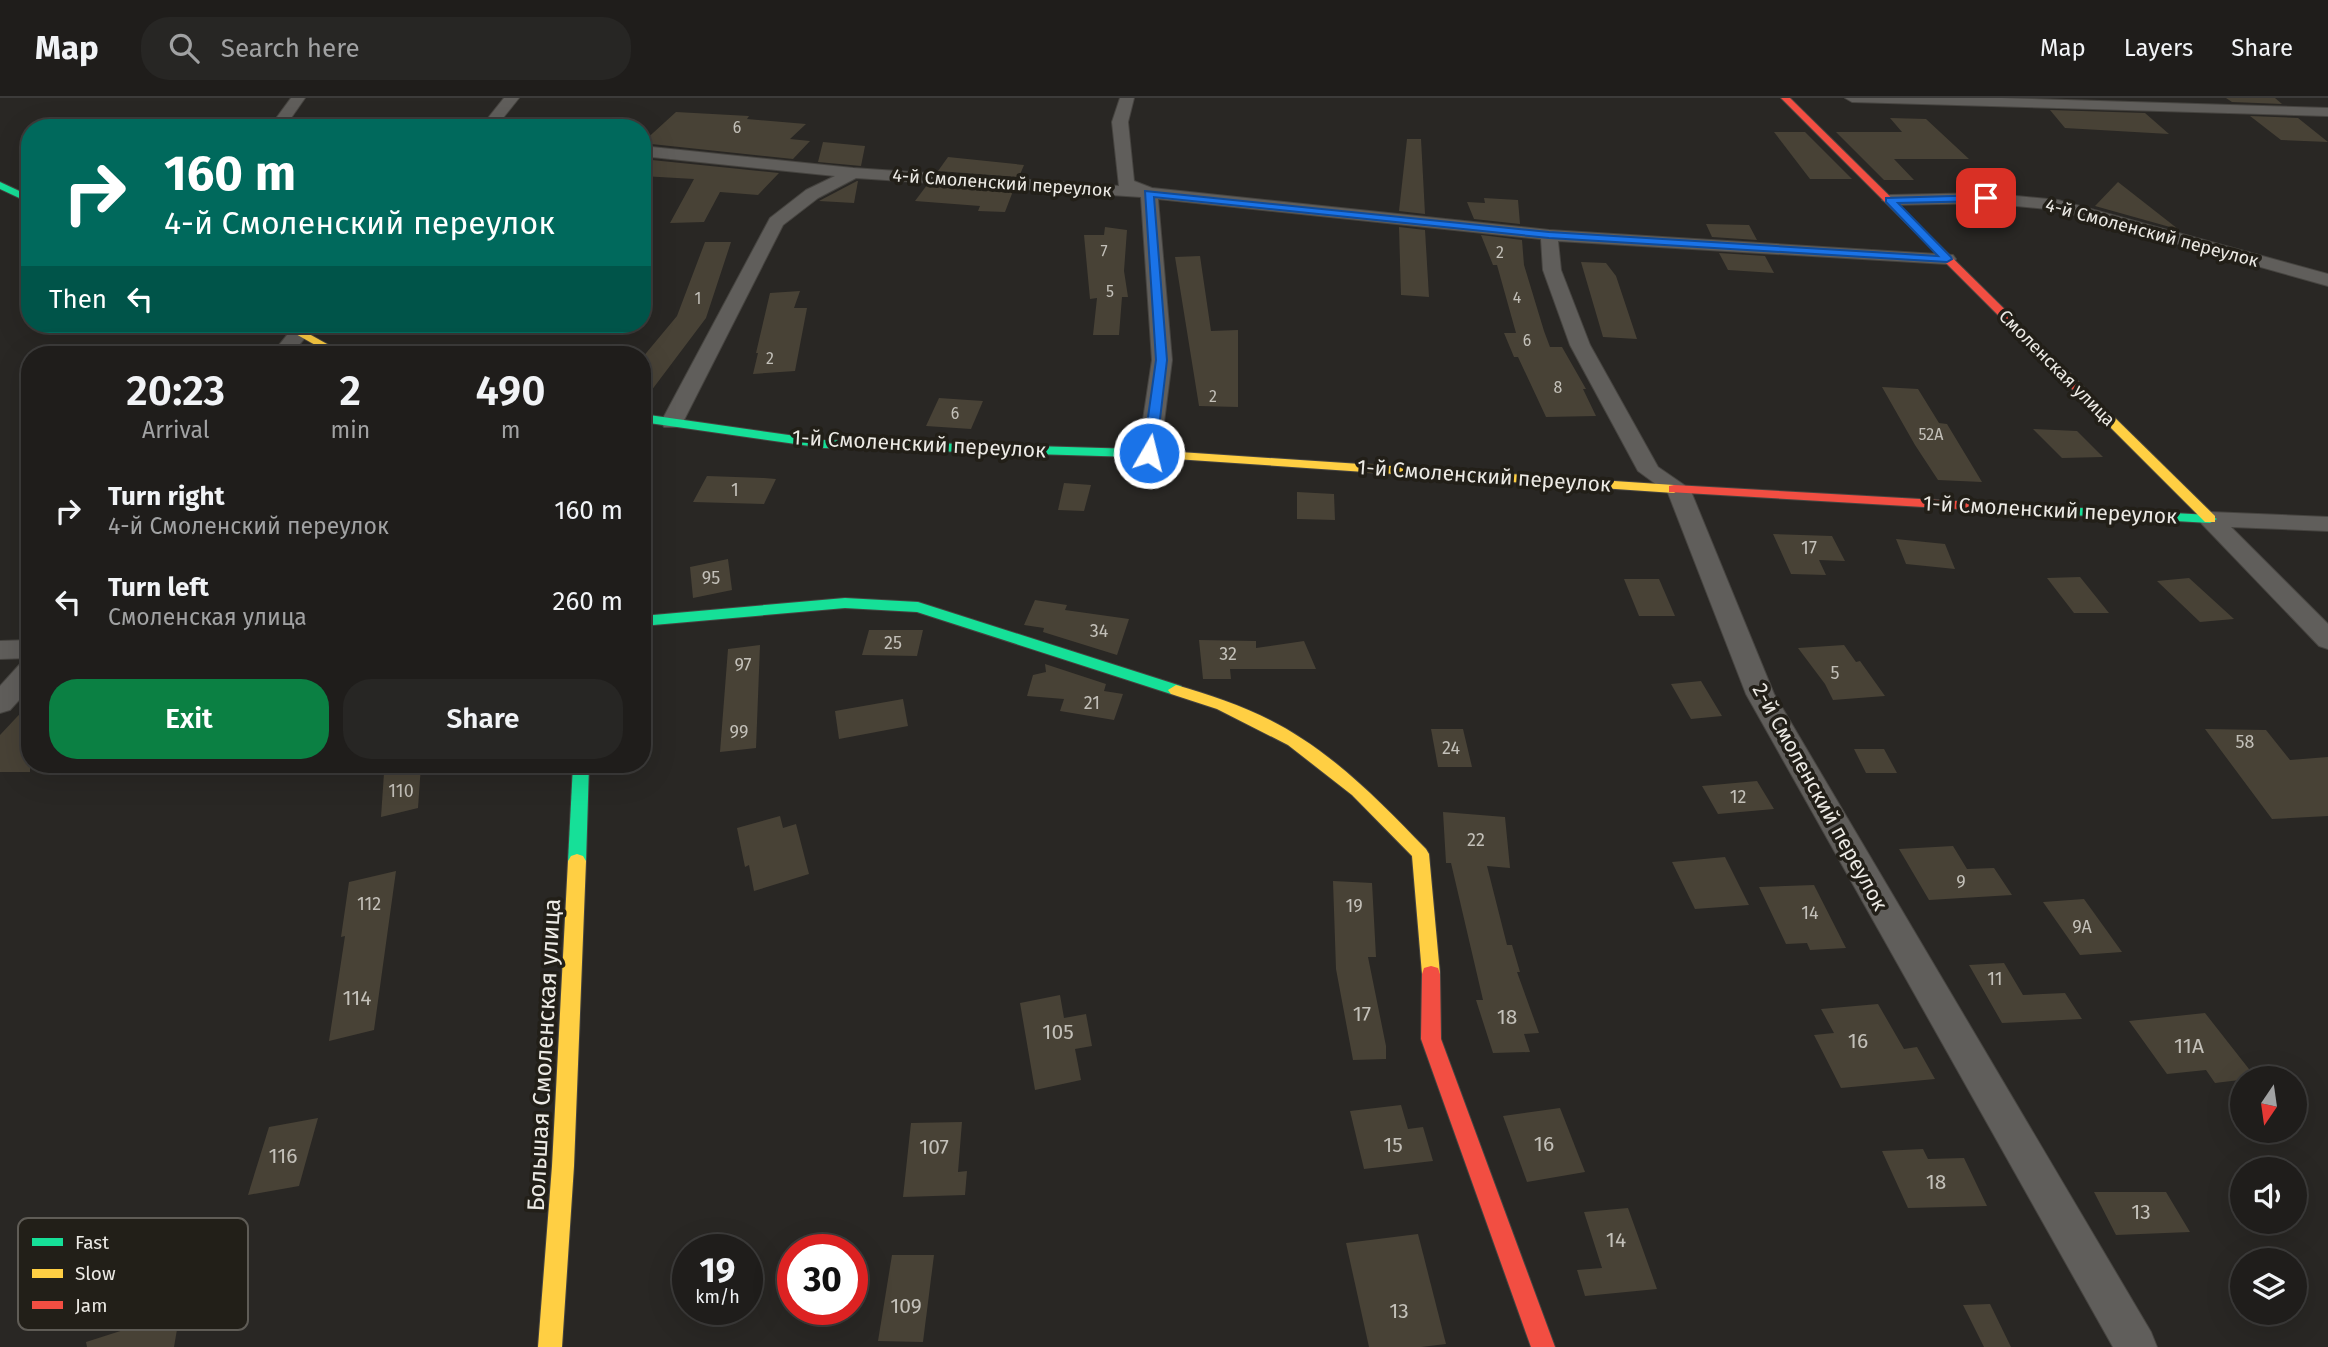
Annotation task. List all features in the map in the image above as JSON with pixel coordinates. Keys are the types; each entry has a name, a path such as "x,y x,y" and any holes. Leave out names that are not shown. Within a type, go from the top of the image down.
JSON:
{"street":[{"path":"283,119 298,98"},
{"path":"494,119 512,98"},
{"path":"1127,98 1120,122 1126,184 1149,193 1162,360 1149,453"},
{"name":"Смоленская улица","path":"1785,98 2210,519 2328,640"},
{"path":"1852,98 2328,112"},
{"name":"4-й Смоленский переулок","path":"651,152 853,173 1149,193 1549,235 1947,259"},
{"path":"672,422 776,222 812,194 853,173"},
{"path":"0,185 21,196"},
{"name":"4-й Смоленский переулок","path":"1890,200 1986,198 2058,205 2328,280"},
{"path":"1549,235 1552,270 1580,345 1649,471 1678,489"},
{"path":"307,333 327,346"},
{"name":"1-й Смоленский переулок","path":"651,419 824,444 1149,453 1678,489 2328,524"},
{"name":"2-й Смоленский переулок","path":"1678,489 1760,694 2136,1347"},
{"path":"651,620 845,603 918,607 1222,705 1294,741 1358,791 1420,854 1431,951 1431,1039 1543,1347"},
{"path":"0,650 21,649"},
{"path":"0,704 21,681"},
{"name":"Большая Смоленская улица","path":"550,1347 563,1166 581,773"}],"building":[{"path":"2226,98 2275,98 2282,104 2232,102"},
{"path":"2050,110 2145,113 2169,134 2065,128"},
{"path":"676,112 749,116 747,119 806,124 790,139 810,141 793,159 651,144 651,135"},
{"path":"2250,116 2298,118 2328,142 2281,140"},
{"path":"1890,118 1926,119 1969,159 1894,159 1914,180 1884,180 1836,132 1902,132"},
{"path":"1774,132 1805,132 1852,179 1810,179"},
{"path":"1407,139 1421,139 1425,214 1399,211"},
{"path":"823,142 865,146 861,166 818,162"},
{"path":"948,157 1024,165 1019,177 938,171"},
{"path":"651,160 779,173 758,195 720,192 704,222 670,223 694,179 651,177"},
{"path":"857,181 854,203 819,201"},
{"path":"2118,182 2178,229 2095,206"},
{"path":"927,185 1013,191 1005,212 978,211 980,206 915,201"},
{"path":"1484,198 1518,200 1520,224 1474,219 1467,202 1485,203"},
{"path":"1706,224 1749,225 1757,240 1712,237"},
{"path":"1105,227 1127,230 1124,271 1128,297 1122,297 1119,335 1093,335 1097,298 1090,299 1084,235 1104,235"},
{"path":"1399,227 1425,230 1429,297 1401,295"},
{"path":"1481,235 1522,240 1524,265 1550,347 1562,347 1586,389 1583,389 1596,416 1546,417 1504,333 1516,333 1497,265 1493,265"},
{"path":"705,242 731,242 706,318 651,391 651,347 677,316"},
{"path":"1719,253 1765,256 1774,273 1728,270"},
{"path":"1200,256 1211,331 1238,330 1238,407 1199,406 1175,257"},
{"path":"1581,262 1606,263 1616,276 1637,339 1603,337"},
{"path":"800,291 794,308 807,308 795,371 753,374 770,293"},
{"path":"1882,387 1918,389 1939,423 1947,424 1982,482 1938,480"},
{"path":"939,398 983,401 971,429 926,426"},
{"path":"2033,429 2077,431 2103,457 2062,458"},
{"path":"707,476 776,479 764,504 693,502"},
{"path":"1064,483 1091,485 1084,511 1058,510"},
{"path":"1297,492 1334,494 1335,520 1297,519"},
{"path":"1773,534 1832,536 1845,561 1819,560 1826,575 1791,574"},
{"path":"1896,539 1945,544 1955,569 1906,564"},
{"path":"728,559 732,590 693,598 690,567"},
{"path":"2080,577 2109,613 2074,613 2047,578"},
{"path":"2189,578 2234,619 2200,622 2157,581"},
{"path":"1624,579 1659,579 1675,616 1639,616"},
{"path":"1035,600 1067,605 1065,610 1129,619 1117,655 1043,632 1044,628 1024,625"},
{"path":"869,630 923,630 917,656 862,655"},
{"path":"1199,640 1256,641 1256,648 1304,641 1316,669 1230,669 1231,679 1203,679"},
{"path":"760,645 756,748 720,752 728,649"},
{"path":"1844,645 1856,662 1860,661 1885,696 1833,700 1825,684 1798,648"},
{"path":"1045,664 1106,684 1104,691 1123,694 1114,720 1060,711 1064,699 1027,696 1033,675 1046,672"},
{"path":"1701,681 1722,716 1691,719 1671,684"},
{"path":"903,699 908,726 839,739 835,711"},
{"path":"21,713 21,772 0,772 0,735"},
{"path":"1431,729 1463,729 1472,767 1438,767"},
{"path":"2205,729 2266,730 2290,760 2328,757 2328,816 2272,819"},
{"path":"1854,749 1884,749 1897,773 1866,773"},
{"path":"384,773 420,773 418,808 381,817"},
{"path":"1757,781 1774,809 1718,814 1702,786"},
{"path":"1443,812 1505,817 1510,868 1487,866 1507,945 1512,945 1520,972 1517,972 1539,1033 1524,1034 1530,1052 1493,1053 1476,1000 1483,1000 1451,863 1446,863"},
{"path":"780,816 783,828 796,824 809,874 754,891 749,865 745,867 737,828"},
{"path":"1953,846 1967,869 1994,868 2012,895 1929,900 1899,849"},
{"path":"1725,857 1749,905 1695,909 1672,862"},
{"path":"396,871 374,1030 329,1041 345,936 341,937 349,882"},
{"path":"1333,881 1372,883 1376,957 1368,957 1386,1046 1386,1059 1353,1060 1336,969"},
{"path":"1814,885 1846,948 1810,950 1807,943 1786,944 1759,887"},
{"path":"2084,899 2122,952 2080,955 2043,902"},
{"path":"2004,963 2023,995 2065,993 2082,1019 2002,1023 1969,965"},
{"path":"1060,995 1064,1018 1086,1014 1092,1046 1075,1049 1081,1080 1035,1090 1020,1003"},
{"path":"1878,1004 1904,1049 1917,1047 1935,1079 1841,1088 1814,1035 1834,1033 1821,1009"},
{"path":"2205,1013 2247,1066 2230,1066 2230,1081 2215,1083 2206,1070 2167,1074 2129,1021"},
{"path":"1401,1105 1408,1129 1423,1127 1433,1161 1364,1169 1350,1111"},
{"path":"1560,1108 1585,1172 1527,1182 1503,1116"},
{"path":"318,1118 299,1186 248,1195 269,1127"},
{"path":"962,1122 958,1172 967,1171 965,1195 903,1197 911,1123"},
{"path":"1923,1149 1928,1159 1964,1158 1987,1206 1908,1208 1882,1151"},
{"path":"2094,1192 2166,1192 2190,1232 2116,1235"},
{"path":"1628,1208 1657,1289 1585,1296 1577,1270 1602,1268 1584,1212"},
{"path":"1418,1234 1446,1344 1369,1347 1346,1243"},
{"path":"892,1255 934,1255 923,1342 878,1341"},
{"path":"1990,1304 2011,1347 1984,1347 1963,1305"},
{"path":"124,1330 177,1330 174,1347 87,1347 86,1342"}],"traffic: fast":[{"path":"0,185 21,196"},
{"path":"651,419 824,444 1135,453"},
{"path":"2026,509 2210,519"},
{"path":"651,620 845,603 918,607 1176,690"},
{"path":"577,861 581,773"}],"traffic: slow":[{"path":"300,333 324,346"},
{"path":"2103,413 2210,519"},
{"path":"1135,453 1674,489"},
{"path":"1176,690 1222,705 1294,741 1358,791 1420,854 1431,974"},
{"path":"550,1347 563,1166 577,861"}],"traffic: jam":[{"path":"1785,98 2103,413"},
{"path":"1674,489 2026,509"},
{"path":"1431,974 1431,1039 1543,1347"}],"route":[{"path":"1149,453 1162,360 1149,193 1549,235 1947,259 1890,200 1986,198"}]}
